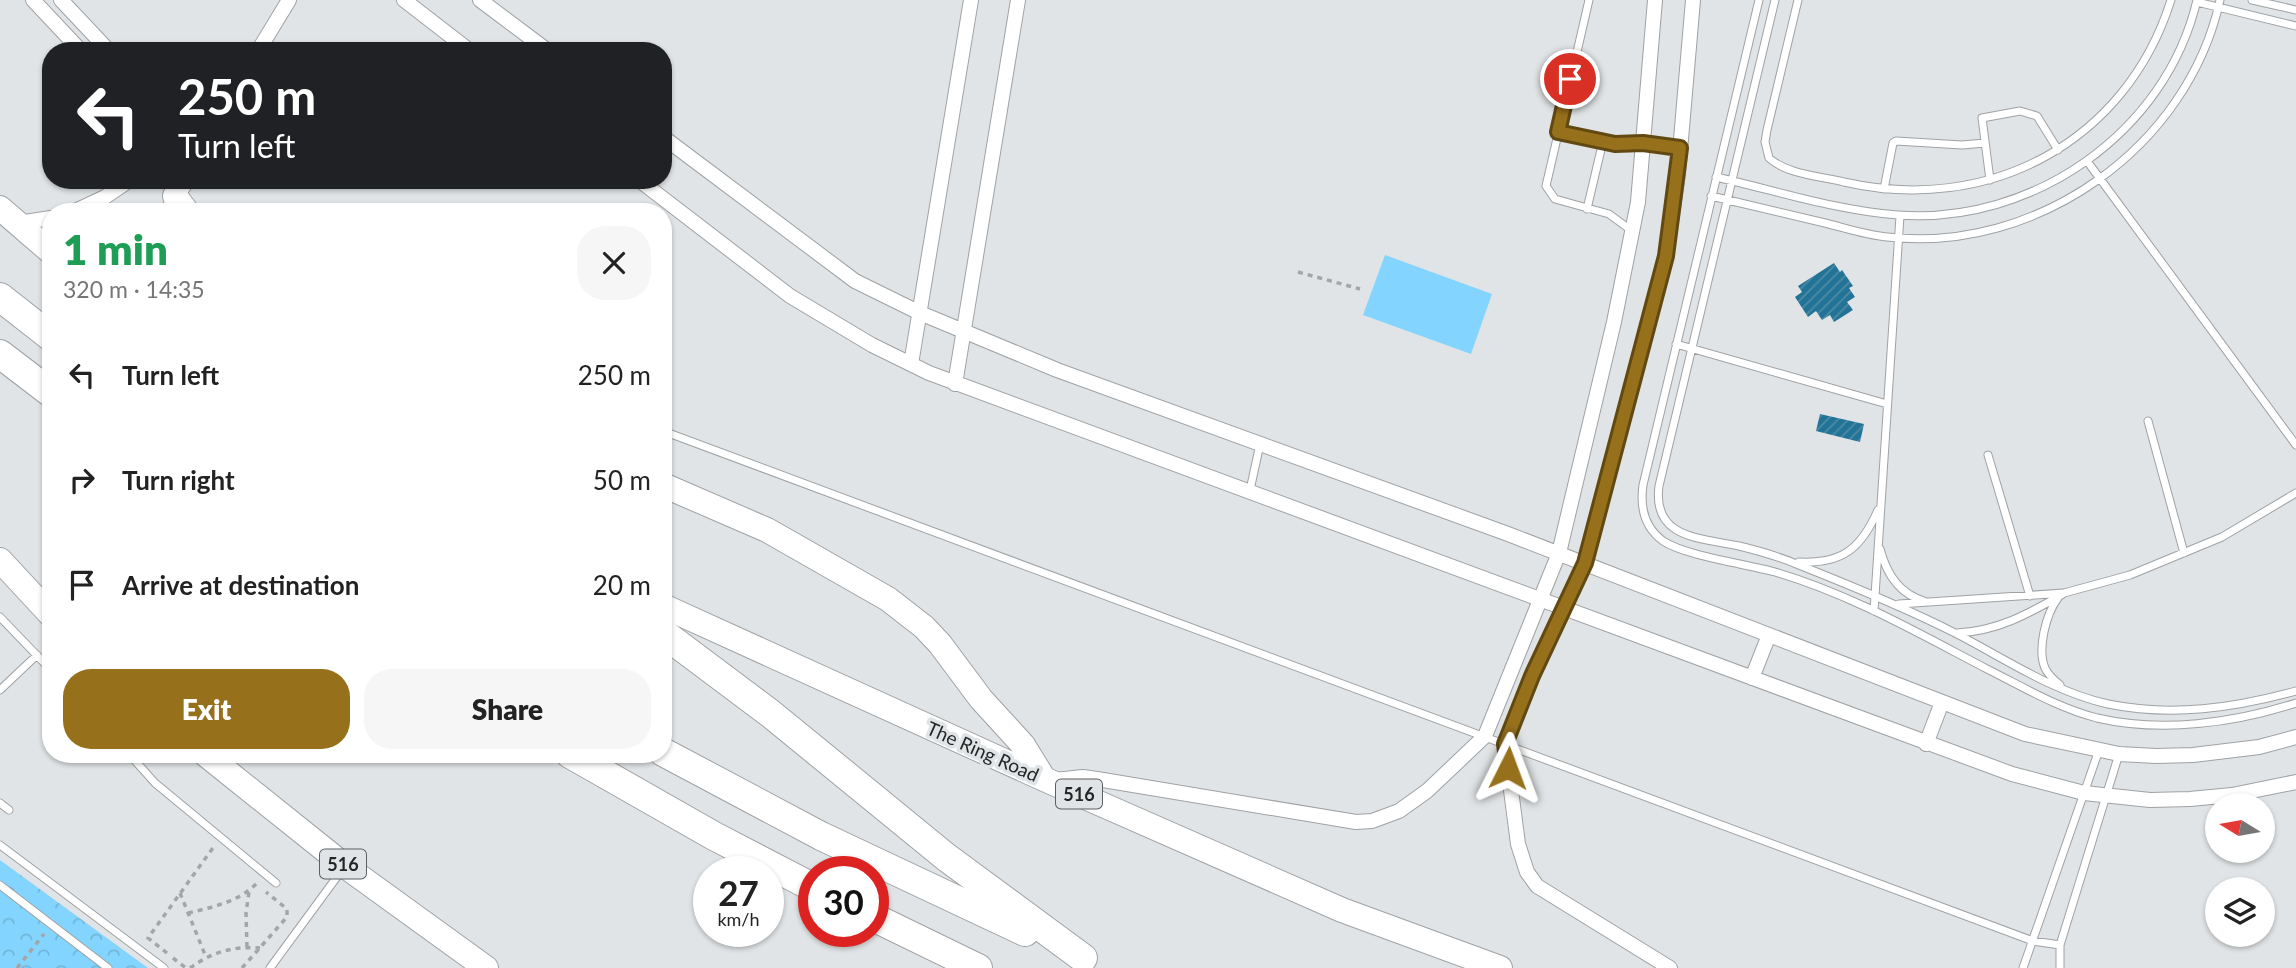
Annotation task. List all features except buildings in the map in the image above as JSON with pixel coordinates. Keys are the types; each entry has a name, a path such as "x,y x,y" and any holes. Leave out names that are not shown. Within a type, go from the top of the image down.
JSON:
{"highway":[{"path":"9,215 42,244"},
{"path":"0,297 42,330"},
{"path":"0,354 42,386"},
{"path":"672,489 767,530 907,612 940,644 981,699 1023,745 1046,780"},
{"path":"0,560 42,605"},
{"name":"The Ring Road","path":"672,610 1046,780 1342,910 1500,968"},
{"path":"672,640 771,714 946,857 1093,963"},
{"path":"672,757 821,836 1093,963"},
{"name":"516","path":"216,763 345,866 486,968"},
{"path":"586,763 714,836 798,880"},
{"path":"889,925 978,968"}],"street":[{"path":"33,0 73,42"},
{"path":"61,0 101,42"},
{"path":"263,42 289,0"},
{"path":"404,0 458,42"},
{"path":"481,0 536,42"},
{"path":"911,364 971,0"},
{"path":"955,384 1018,0"},
{"path":"1046,780 1097,779 1356,822 1372,821 1399,811 1427,791 1485,736 1559,553 1614,322 1633,231 1655,0"},
{"path":"1670,968 1538,886 1527,872 1518,844 1505,744 1532,676 1585,563 1666,256 1680,148 1693,0"},
{"path":"672,144 855,281 965,333 1057,370 1559,553 2025,734 2119,754 2193,755 2259,747 2296,737"},
{"path":"94,203 118,189"},
{"path":"651,189 669,203"},
{"path":"672,205 790,296 872,345 955,384 1539,598 1926,744 2012,774 2106,796 2190,799 2253,792 2296,782"},
{"path":"9,215 42,217"},
{"path":"1752,678 1769,635"},
{"path":"1926,744 1942,702"}],"lane":[{"path":"1589,0 1546,186 1555,199 1609,214 1633,231"},
{"path":"1759,0 1642,492 1642,511 1651,528 1668,544 1683,550 1800,580 1874,611 2051,702 2099,718 2153,724 2186,724 2248,716 2296,703"},
{"path":"1775,0 1659,486 1657,499 1662,516 1677,531 1689,536 1765,552 1874,595 2064,689 2107,703 2164,711 2224,708 2296,691"},
{"path":"1798,0 1767,130 1765,142 1769,158 1786,168 1884,189 1924,190 1990,180 2036,162 2085,131 2129,86 2156,41 2171,0"},
{"path":"2252,0 2296,10"},
{"path":"1716,177 1855,209 1900,216 1968,212 2038,190 2087,161 2115,139 2152,97 2179,50 2197,1 2219,4 2296,26"},
{"path":"1711,196 1867,233 1898,237 1943,237 2020,221 2067,200 2134,151 2176,103 2206,46 2219,4"},
{"path":"1990,180 1982,118 2020,111 2037,116 2058,150"},
{"path":"1558,132 1627,145 1643,143 1680,148"},
{"path":"1587,209 1603,141"},
{"path":"1884,189 1893,143 1896,141 1962,145 1985,143"},
{"path":"2087,161 2296,444"},
{"path":"1874,611 1900,216"},
{"path":"1676,344 1887,404"},
{"path":"2148,421 2184,553"},
{"path":"672,434 2033,941 2060,945"},
{"path":"1250,491 1260,443"},
{"path":"1988,455 2030,596"},
{"path":"1894,604 2064,593 2130,575 2221,537 2296,493"},
{"path":"1791,562 1814,563 1844,556 1855,548 1866,533 1881,503"},
{"path":"1878,541 1888,572 1897,585 1914,598 1931,603"},
{"path":"1956,634 1998,627 2064,593"},
{"path":"2064,593 2057,599 2049,614 2043,649 2045,669 2064,689"},
{"path":"0,617 42,660"},
{"path":"0,690 37,655"},
{"path":"0,675 8,683"},
{"path":"2023,968 2099,750"},
{"path":"2060,968 2060,945 2119,754"},
{"path":"137,763 155,783 276,883"},
{"path":"0,803 9,810"},
{"path":"0,845 164,968"},
{"path":"270,968 345,866"},
{"path":"0,886 108,968"}],"path":[{"path":"1298,272 1360,289"},
{"path":"221,837 148,938 188,968 219,951 261,948"},
{"path":"188,913 223,904 249,891 265,874"},
{"path":"242,968 285,921 288,912 256,884"},
{"path":"247,947 246,913 249,891"},
{"path":"180,893 206,957"},
{"path":"17,968 51,924"}],"green space":[{"path":"1385,255 1492,294 1471,354 1363,315"},
{"path":"0,860 148,968 0,968"}],"route":[{"path":"1508,768 1505,744 1532,676 1585,563 1666,256 1678,174 1680,148 1643,143 1615,144 1558,132 1570,79"}]}
